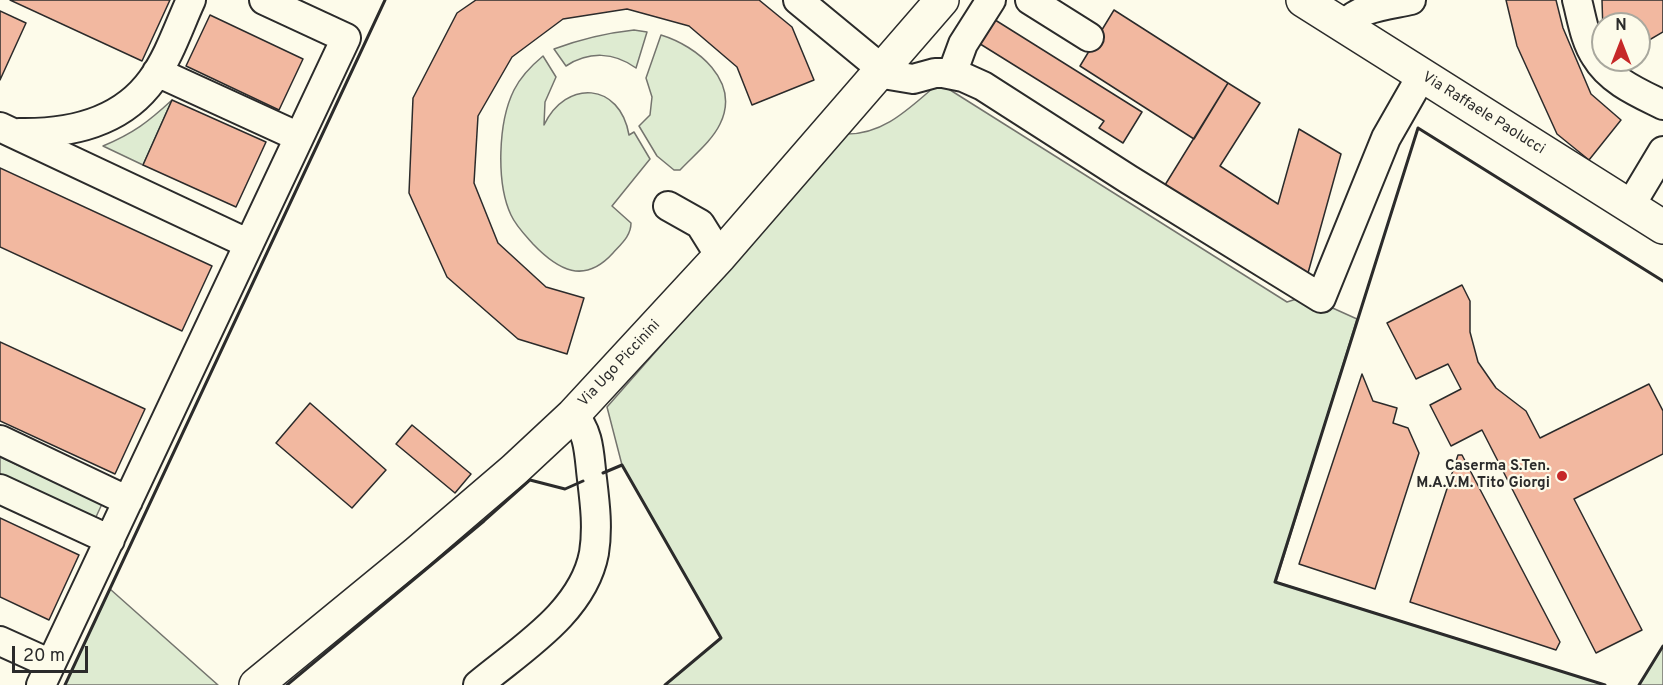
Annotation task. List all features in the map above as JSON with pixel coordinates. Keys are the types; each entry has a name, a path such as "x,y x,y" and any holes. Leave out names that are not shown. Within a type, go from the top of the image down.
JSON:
{"main road":[{"name":"Via Ugo Piccinini","path":"256,685 444,531 514,470 573,414 720,256 942,0"},
{"name":"Via Raffaele Paolucci","path":"1303,0 1663,227"}],"street":[{"path":"6,130 56,132 76,129 97,123 117,113 138,97 156,72 191,0"},
{"path":"0,641 46,675 346,38 264,0"},
{"path":"798,0 890,75 904,79 935,73 952,75 983,86 1321,298 1386,138 1422,75"},
{"path":"952,75 963,44 992,0"},
{"path":"1030,0 1089,37"},
{"path":"1344,26 1354,15 1411,0"},
{"path":"1577,0 1588,40 1599,62 1616,79 1663,105"},
{"path":"156,72 299,137"},
{"path":"6,130 249,244"},
{"path":"1630,206 1663,151"},
{"path":"478,685 558,619 578,592 590,569 596,538 596,508 587,438 582,424 573,414"},
{"path":"0,440 128,501"},
{"path":"0,489 110,540"}],"green space":[{"path":"634,30 647,32 636,68 619,59 601,55 584,58 566,66 554,49 594,37"},
{"path":"661,35 675,40 701,57 720,80 725,94 725,108 717,130 680,170 674,170 657,156 639,126 650,115 652,97 646,78"},
{"path":"543,56 556,77 545,102 544,125 554,110 565,100 578,94 591,93 604,96 624,117 629,135 634,132 650,159 612,206 631,223 627,236 613,253 592,269 572,270 552,261 521,230 513,219 506,202 501,152 509,103 520,80"},
{"path":"939,83 1287,302 1306,296 1357,319 1276,582 1605,685 665,685 721,638 622,465 607,407 847,134 861,133 886,124"},
{"path":"172,100 143,165 103,146 140,126"},
{"path":"0,457 102,504 95,519 0,475"},
{"path":"110,589 218,685 65,685"},
{"path":"1663,646 1663,685 1639,685"}],"building":[{"path":"10,0 170,0 142,61"},
{"path":"476,0 759,0 792,27 814,80 752,105 737,67 689,26 627,9 563,19 512,57 478,116 474,183 498,243 546,287 584,298 567,354 518,339 447,277 409,193 413,98 457,13"},
{"path":"1506,0 1556,0 1563,28 1591,94 1621,120 1589,160 1557,134 1517,46"},
{"path":"1602,0 1663,0 1663,32 1651,39 1651,12 1602,12"},
{"path":"1114,10 1228,83 1194,139 1080,66"},
{"path":"0,11 26,23 0,80"},
{"path":"210,15 303,59 279,110 186,66"},
{"path":"992,18 1142,112 1123,143 1099,128 1104,121 977,42"},
{"path":"1228,83 1260,103 1220,166 1278,204 1299,129 1341,154 1308,273 1165,185"},
{"path":"172,100 266,142 236,207 143,165"},
{"path":"0,168 212,266 182,331 0,247"},
{"name":"Caserma S.Ten. M.A.V.M. Tito Giorgi","path":"1462,285 1470,301 1470,332 1478,362 1496,388 1526,411 1540,438 1649,384 1663,411 1663,454 1574,499 1642,630 1596,653 1482,430 1451,446 1430,405 1461,389 1448,364 1416,379 1387,323"},
{"path":"0,342 145,409 115,474 0,421"},
{"path":"1362,374 1373,401 1397,408 1393,423 1408,428 1419,453 1375,589 1299,564"},
{"path":"310,403 386,470 352,508 276,443"},
{"path":"412,425 471,474 455,493 396,444"},
{"path":"1458,455 1462,455 1560,642 1556,650 1410,602"},
{"path":"0,518 79,555 49,620 0,597"}],"wall":[{"path":"65,685 385,0"},
{"path":"1605,685 1275,582 1418,128 1663,281"},
{"path":"603,473 622,465 721,638 665,685"},
{"path":"287,685 530,480 565,489 583,481"},
{"path":"1639,685 1663,646"}],"place":[{"name":"Caserma S.Ten. M.A.V.M. Tito Giorgi","path":"1562,476"}]}
